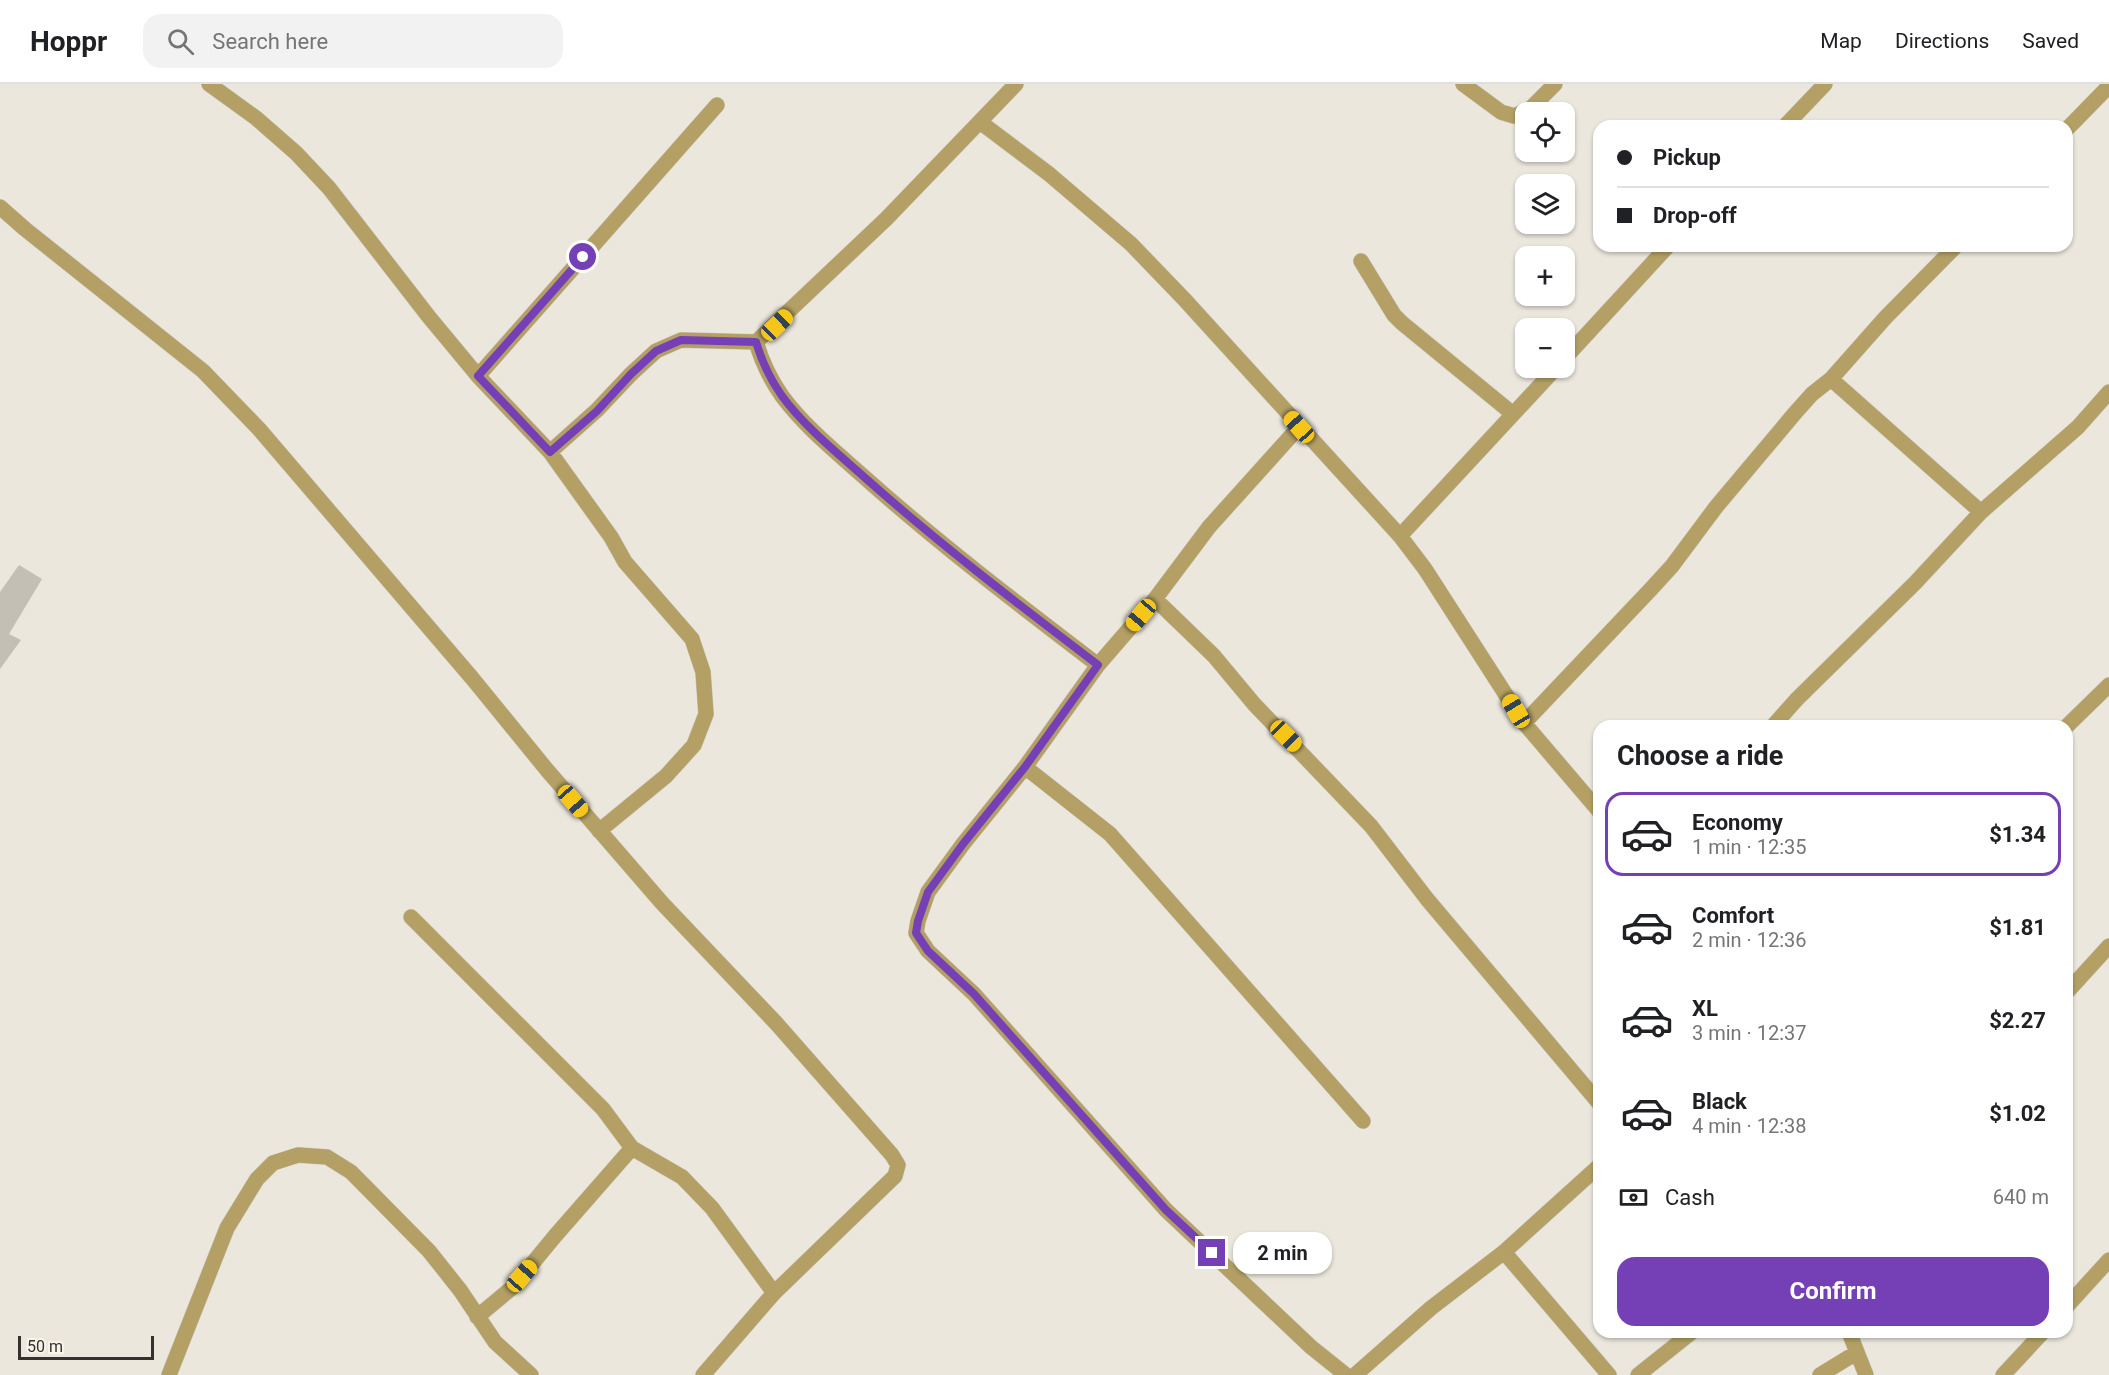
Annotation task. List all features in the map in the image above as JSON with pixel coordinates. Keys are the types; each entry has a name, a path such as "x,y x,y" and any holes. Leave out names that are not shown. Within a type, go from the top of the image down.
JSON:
{"street":[{"path":"209,84 256,118 296,153 329,188 478,376 550,452 611,537 625,562 692,639 703,672 706,714 694,745 666,776 599,831"},
{"path":"550,452 579,427 656,351 681,340 756,342 886,219 1016,84"},
{"path":"1463,84 1501,112 1514,116 1530,109 1555,84"},
{"path":"1791,120 1825,84"},
{"path":"2073,123 2109,86"},
{"path":"478,376 717,105"},
{"path":"980,122 1049,174 1131,244 1400,536 1431,577 1524,723 1593,804"},
{"path":"0,207 203,371 260,429 599,831 662,903 776,1023 898,1164 895,1176 774,1293 703,1375"},
{"path":"1575,347 1662,252"},
{"path":"1524,723 1651,590 1716,507 1812,394 1831,379 1885,318 1950,252"},
{"path":"1361,261 1394,315 1513,414"},
{"path":"756,342 763,366 782,396 822,439 896,505 981,575 1098,665"},
{"path":"1400,536 1547,378"},
{"path":"1831,379 1981,512"},
{"path":"1778,720 1915,584 1981,512 2078,427 2109,392"},
{"path":"1299,427 1209,527 1155,599 1098,665 1025,767 928,892 916,933 928,951 974,994 1166,1210 1311,1347 1346,1375"},
{"path":"1155,599 1214,656 1254,704 1371,826 1427,898 1593,1095"},
{"path":"2073,720 2109,685"},
{"path":"1025,767 1110,834 1363,1121"},
{"path":"411,917 603,1109 632,1148 682,1177 705,1200 774,1293"},
{"path":"2073,985 2109,946"},
{"path":"477,1317 513,1287 632,1148"},
{"path":"169,1375 227,1228 257,1179 273,1163 298,1155 327,1157 351,1172 429,1251 460,1290 495,1342 531,1375"},
{"path":"1355,1375 1431,1308 1504,1252 1593,1171"},
{"path":"1504,1252 1609,1375"},
{"path":"2073,1299 2109,1260"},
{"path":"1638,1375 1684,1338"},
{"path":"1851,1338 1866,1375"},
{"path":"2003,1375 2037,1338"},
{"path":"1820,1375 1856,1353"}],"building":[{"path":"19,565 42,579 9,634 21,640 0,669 0,592"}],"route":[{"path":"583,257 478,376 550,452 597,411 656,351 681,340 756,342 763,366 782,396 822,439 896,505 981,575 1098,665 1025,767 928,892 916,933 928,951 974,994 1166,1210 1212,1253"}]}
